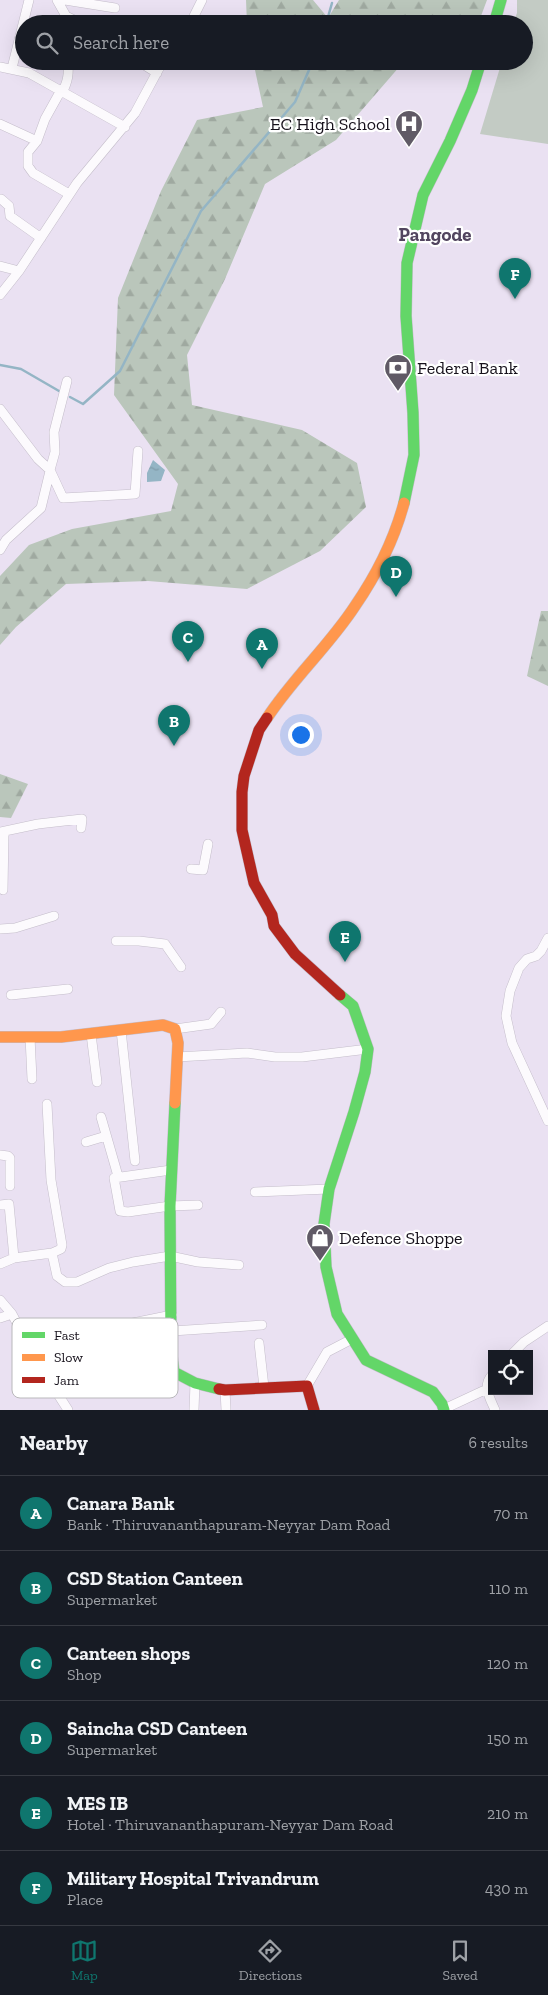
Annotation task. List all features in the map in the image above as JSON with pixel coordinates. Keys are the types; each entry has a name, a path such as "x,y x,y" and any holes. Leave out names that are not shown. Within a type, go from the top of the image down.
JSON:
{"main road":[{"path":"497,15 502,0"},
{"path":"444,1410 433,1392 366,1360 337,1314 326,1267 324,1224 329,1189 354,1112 365,1072 368,1049 353,1006 327,985 302,960 274,926 272,915 254,883 242,830 242,792 244,776 259,730 300,672 325,645 355,607 384,557 404,504 414,455 406,316 407,263 424,195 454,133 478,70"},
{"path":"0,1037 91,1034 163,1025 175,1029 178,1043 174,1092 175,1128 170,1206 172,1315"},
{"path":"178,1374 195,1382 225,1390 307,1386 314,1410"}],"street":[{"path":"25,15 29,0"},
{"path":"57,0 65,15"},
{"path":"65,0 115,8"},
{"path":"194,15 202,0"},
{"path":"12,68 15,56"},
{"path":"0,67 15,69"},
{"path":"19,70 29,73 125,127"},
{"path":"69,70 68,83 45,120 37,141 28,152 27,160 30,170 69,194"},
{"path":"152,70 157,73"},
{"path":"0,295 19,271 69,194 125,127 158,70"},
{"path":"0,124 37,141"},
{"path":"1,200 9,206 10,216 41,238"},
{"path":"0,266 19,271"},
{"path":"0,550 6,540 41,508 55,452 54,432 68,381"},
{"path":"0,409 38,459 50,470 63,498 136,494 138,451"},
{"path":"3,890 2,832 38,824 82,819 81,828"},
{"path":"191,869 203,870 208,844"},
{"path":"0,929 15,928 54,916"},
{"path":"548,938 541,951 536,956 527,959 519,968 510,991 506,1016 512,1043 548,1120"},
{"path":"116,941 139,940 165,944 181,967"},
{"path":"11,995 68,989"},
{"path":"175,1029 211,1024 221,1012"},
{"path":"121,1030 135,1161"},
{"path":"91,1034 97,1082"},
{"path":"30,1037 32,1079"},
{"path":"177,1057 247,1053 302,1057 368,1049"},
{"path":"0,1264 14,1258 52,1253 62,1249 51,1180 47,1104"},
{"path":"101,1116 118,1176"},
{"path":"86,1142 106,1136"},
{"path":"0,1155 10,1158 10,1186"},
{"path":"171,1170 114,1178 120,1211 128,1212 170,1206 198,1205"},
{"path":"255,1192 329,1189"},
{"path":"0,1205 9,1204 14,1258"},
{"path":"52,1253 57,1276 65,1282 77,1282 110,1268 133,1262 170,1256 198,1262 239,1265"},
{"path":"0,1300 14,1318"},
{"path":"0,1318 12,1314"},
{"path":"157,1318 172,1315"},
{"path":"178,1331 262,1325"},
{"path":"516,1350 524,1342 548,1326"},
{"path":"307,1386 327,1352 352,1339"},
{"path":"259,1343 264,1387"},
{"path":"488,1379 487,1389 495,1410"},
{"path":"194,1410 195,1382"},
{"path":"444,1410 487,1389"},
{"path":"225,1390 226,1410"},
{"path":"60,1398 68,1410"}],"shaded area":[{"path":"517,0 548,0 548,144 480,134 499,70 533,70 533,15 516,15"}],"green space":[{"path":"246,0 313,0 326,15 247,15"},
{"path":"339,0 487,0 481,15 330,15"},
{"path":"255,70 397,70 336,140 265,184 225,279 187,355 192,405 302,430 357,463 366,507 320,551 247,589 148,581 66,584 16,627 0,645 0,576 29,545 72,529 171,511 178,484 114,395 118,298 161,191 197,120 263,107"},
{"path":"541,611 548,611 548,686 527,676"},
{"path":"0,774 28,784 11,818 0,817"}],"water":[{"path":"153,460 165,470 161,481 147,482 147,473"}],"waterway":[{"path":"329,15 332,3"},
{"path":"70,397 83,404 120,371 201,211 295,102 309,70"},
{"path":"0,365 21,369 59,391"}],"traffic: fast":[{"path":"497,15 501,0"},
{"path":"404,503 414,455 406,316 407,263 423,195 450,141 472,90 478,70"},
{"path":"340,995 353,1006 368,1049 365,1072 354,1112 329,1189 324,1224 326,1267 337,1314 366,1360 433,1392 444,1410"},
{"path":"171,1318 170,1206 175,1103"},
{"path":"178,1374 195,1383 219,1389"}],"traffic: slow":[{"path":"267,718 288,689 345,621 363,594 378,569 390,543 404,503"},
{"path":"0,1037 61,1037 163,1025 175,1029 178,1043 175,1103"}],"traffic: jam":[{"path":"267,718 259,730 244,776 242,792 242,830 254,883 272,915 274,926 295,954 340,995"},
{"path":"219,1389 307,1386 314,1410"}],"place":[{"name":"EC High School","path":"409,148"},
{"name":"Military Hospital Trivandrum","path":"515,299"},
{"name":"Federal Bank","path":"398,392"},
{"name":"Saincha CSD Canteen","path":"396,597"},
{"name":"Canteen shops","path":"188,662"},
{"name":"Canara Bank","path":"262,669"},
{"name":"CSD Station Canteen","path":"174,746"},
{"name":"MES IB","path":"345,962"},
{"name":"Defence Shoppe","path":"320,1262"}],"district":[{"name":"Pangode","path":"435,234"}]}
